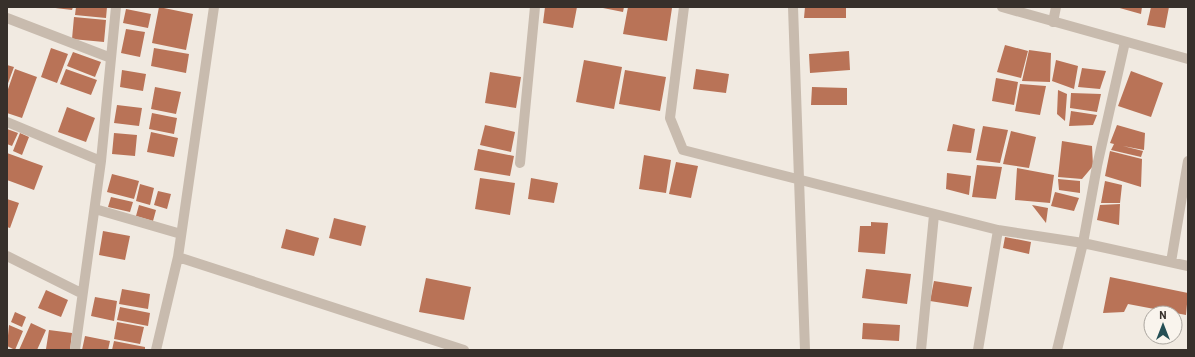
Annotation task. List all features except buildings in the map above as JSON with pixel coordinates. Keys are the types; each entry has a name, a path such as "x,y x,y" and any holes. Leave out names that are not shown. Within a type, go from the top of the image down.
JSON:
{"street":[{"path":"75,350 101,161 116,7"},
{"path":"156,350 178,257 214,7"},
{"path":"520,163 535,7"},
{"path":"684,7 670,118 684,150 998,230 1083,244 1188,266"},
{"path":"793,7 805,350"},
{"path":"1002,7 1125,42 1188,58"},
{"path":"1053,22 1056,7"},
{"path":"7,18 111,58"},
{"path":"1057,350 1083,244 1097,166 1125,42"},
{"path":"7,122 101,161"},
{"path":"1170,262 1188,161"},
{"path":"95,209 181,234"},
{"path":"921,350 934,214"},
{"path":"978,350 998,230"},
{"path":"7,256 82,293"},
{"path":"178,257 464,350"}]}
